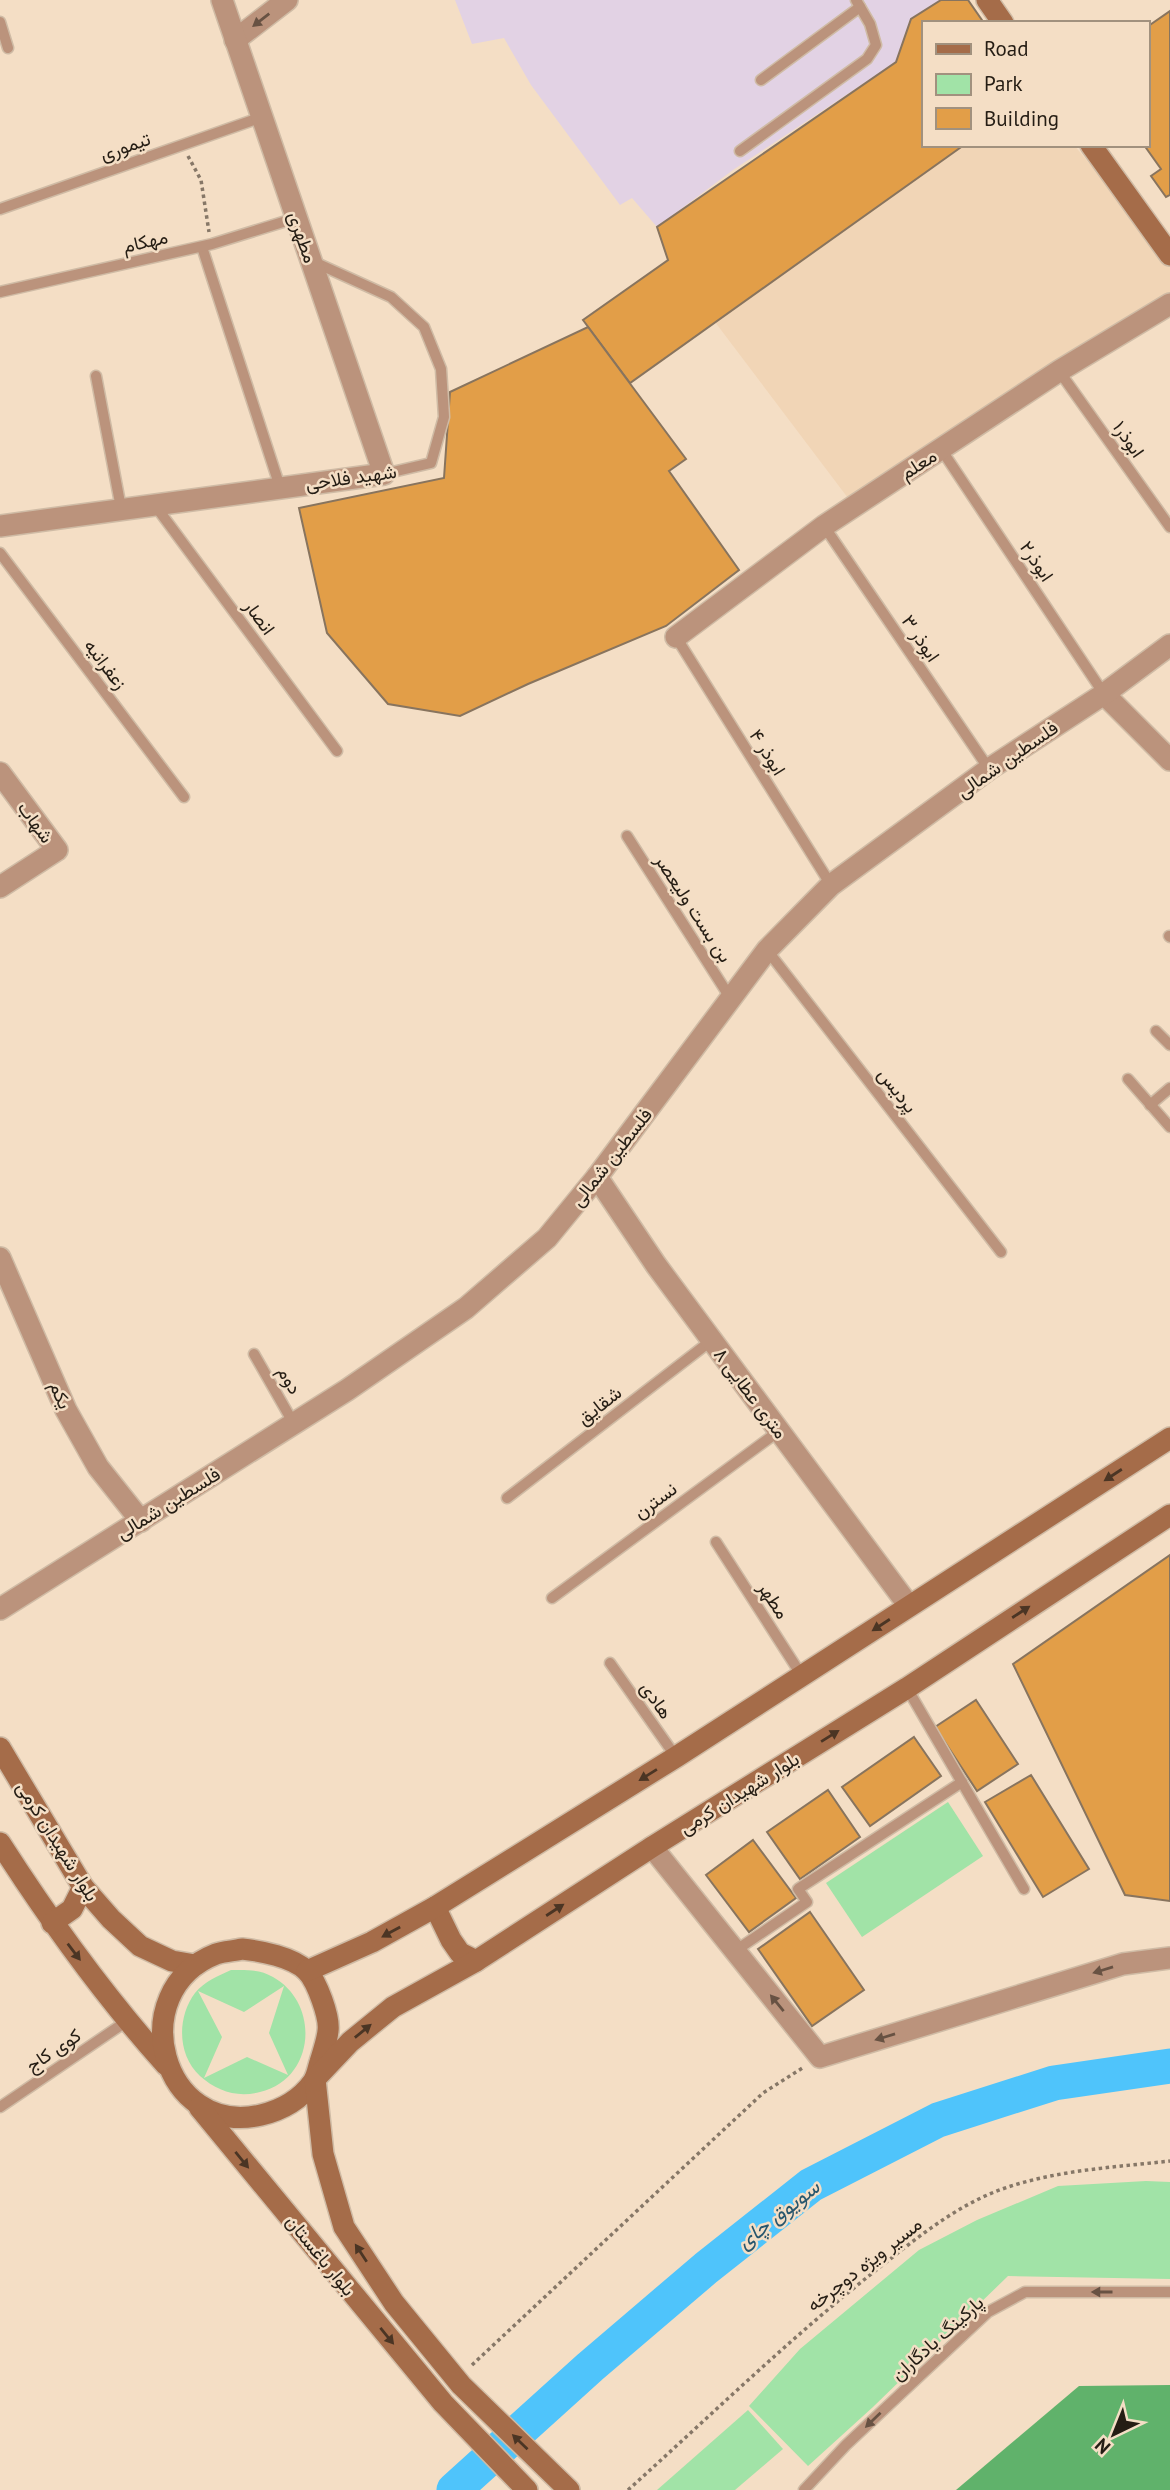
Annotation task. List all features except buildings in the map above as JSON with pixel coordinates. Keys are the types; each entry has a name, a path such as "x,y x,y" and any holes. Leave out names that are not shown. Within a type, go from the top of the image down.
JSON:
{"main road":[{"path":"987,0 1002,21"},
{"path":"1093,147 1166,240"},
{"path":"307,1971 372,1942 435,1907 676,1757 1170,1438"},
{"name":"بلوار شهیدان کرمی","path":"315,2079 350,2042 393,2007 475,1961 907,1688 1170,1515"},
{"name":"بلوار شهیدان کرمی","path":"0,1748 83,1887 111,1919 140,1947 172,1961 195,1965"},
{"path":"0,1843 52,1923 127,2021 199,2107 226,2115 252,2117 277,2111 299,2098 315,2079 329,2029 323,2003 307,1971 267,1952 242,1949 218,1953 195,1965 176,1985 164,2011 161,2040 168,2068"},
{"path":"52,1923 72,1909 83,1887"},
{"path":"435,1907 455,1947 475,1961"},
{"name":"بلوار باغستان","path":"315,2079 323,2154 344,2227 394,2303 461,2385 569,2490"},
{"name":"بلوار باغستان","path":"199,2107 443,2403 527,2490"}],"street":[{"name":"مطهری","path":"222,0 384,474"},
{"path":"235,40 287,0"},
{"name":"معلم","path":"676,637 824,526 1059,371 1170,304"},
{"name":"شهید فلاحی","path":"0,526 384,474"},
{"name":"فلسطین شمالی","path":"0,1609 294,1424 466,1308 547,1238 597,1177 767,950 831,885 989,769 1104,694 1170,645"},
{"path":"1104,694 1170,760"},
{"name":"شهاب","path":"0,773 57,850 0,887"},
{"name":"۸ متری عطایی","path":"597,1177 656,1265 909,1606"},
{"name":"یکم","path":"0,1258 66,1410 98,1467 141,1521"},
{"path":"652,1847 820,2057 1123,1964 1170,1958"}],"lane":[{"path":"740,151 867,59 876,45 870,23 858,3 761,80"},
{"path":"0,22 8,48"},
{"name":"تیموری","path":"0,209 262,117"},
{"name":"مهکام","path":"0,292 207,245 296,218"},
{"path":"207,245 280,486"},
{"name":"شهید فلاحی","path":"311,261 391,297 424,327 441,369 444,418 431,463 384,474"},
{"name":"ابوذر۱","path":"1059,371 1170,527"},
{"path":"96,376 121,508"},
{"name":"ابوذر۲","path":"941,449 1104,694"},
{"name":"انصار","path":"154,504 337,751"},
{"name":"ابوذر ۳","path":"824,526 989,769"},
{"name":"زعفرانیه","path":"0,553 184,797"},
{"name":"ابوذر ۴","path":"676,637 831,885"},
{"name":"بن بست ولیعصر","path":"627,836 732,999"},
{"name":"پردیس","path":"767,950 1001,1252"},
{"path":"1156,1031 1170,1045"},
{"path":"1128,1079 1170,1127"},
{"path":"1150,1105 1170,1088"},
{"name":"شقایق","path":"507,1498 712,1340"},
{"name":"دوم","path":"254,1354 294,1424"},
{"name":"نسترن","path":"552,1598 779,1431"},
{"name":"مطهر","path":"716,1542 802,1676"},
{"name":"هادی","path":"610,1662 676,1757"},
{"path":"907,1688 1024,1889"},
{"path":"734,1951 807,1902 798,1889 962,1782"},
{"name":"کوی کاج","path":"0,2107 127,2021"},
{"name":"پارکینگ یادگاران","path":"804,2490 846,2445 988,2312 1025,2292 1170,2292"}],"path":[{"path":"184,144 189,162 201,180 207,245"},
{"path":"472,2365 763,2092 820,2057"},
{"name":"مسیر ویژه دوچرخه","path":"628,2490 826,2310 910,2243 955,2212 1006,2188 1064,2172 1170,2161"}],"shaded area":[{"path":"455,0 941,0 911,19 896,62 733,170 657,227 632,198 620,205 531,85 504,38 472,44"},
{"path":"961,147 1076,147 1170,260 1170,304 854,506 715,322"}],"green space":[{"path":"948,1802 983,1856 862,1937 826,1883"},
{"path":"231,1970 253,1970 273,1977 288,1989 299,2005 304,2022 305,2040 301,2057 292,2072 278,2084 252,2094 228,2092 213,2086 200,2076 187,2058 182,2036 185,2013 195,1993 212,1979","holes":["284,1986 269,2033 288,2075 247,2057 204,2078 222,2037 198,1991 244,2012"]},
{"path":"1170,2182 1170,2279 1008,2276 808,2466 749,2406 800,2349 919,2250 977,2220 1058,2186"},
{"path":"1170,2385 1170,2490 956,2490 1079,2386"},
{"path":"748,2410 783,2449 735,2490 657,2490"}],"waterway":[{"name":"سویوق چای","path":"454,2490 590,2367 706,2268 811,2185 938,2120 1054,2083 1170,2066"}]}
